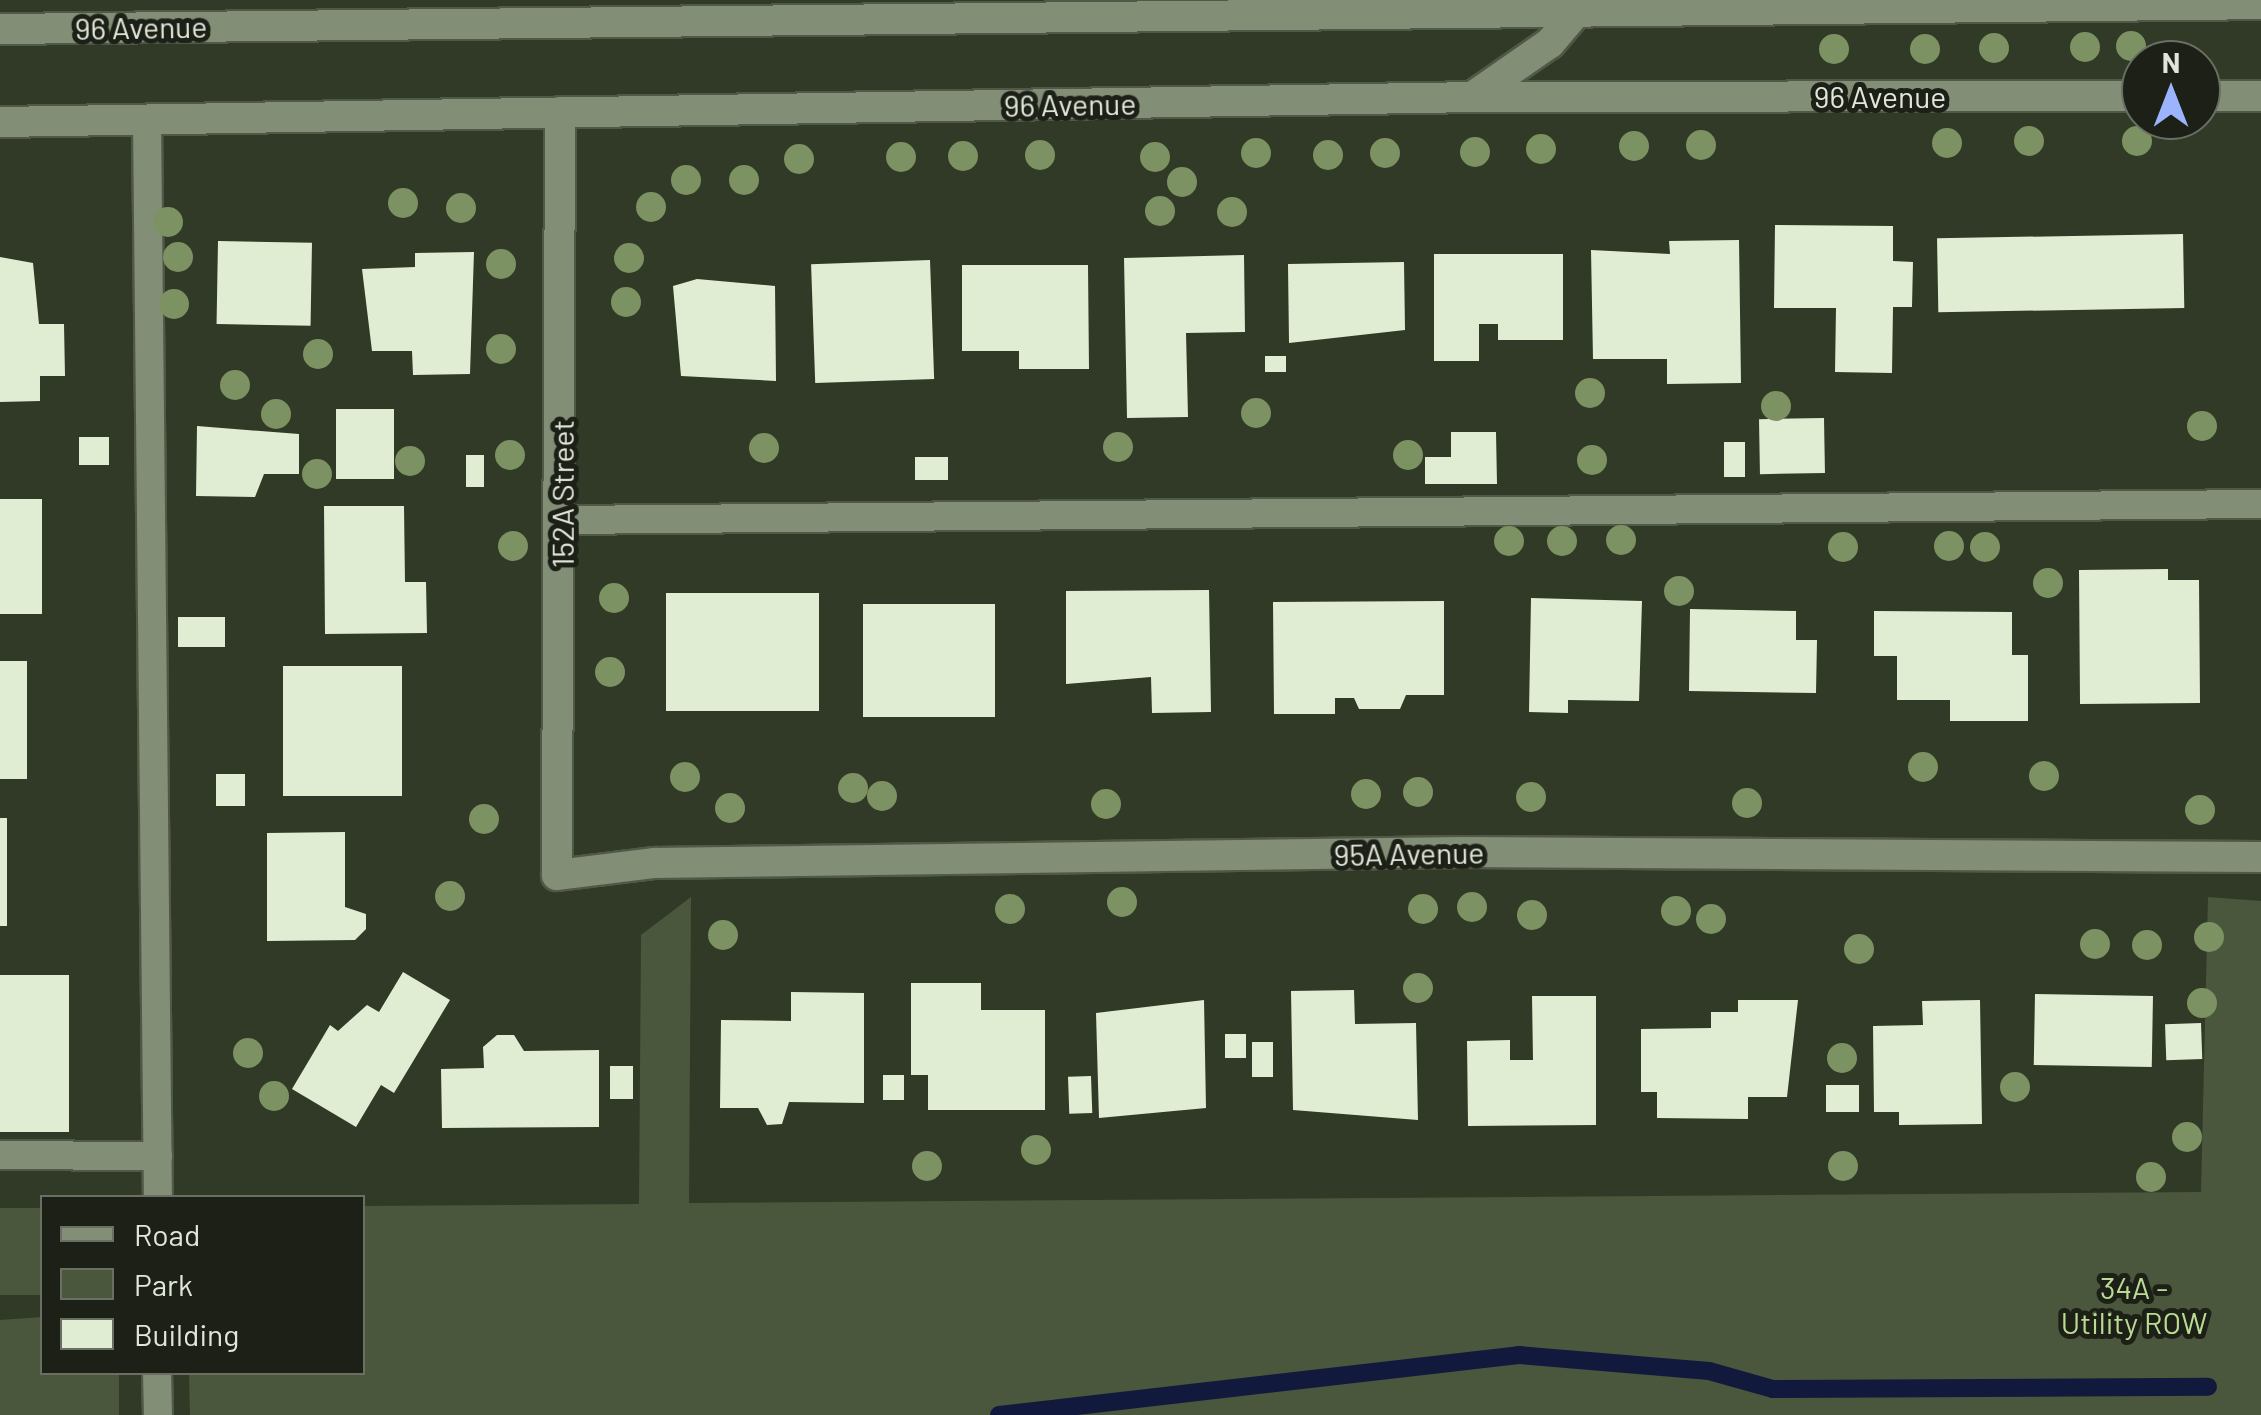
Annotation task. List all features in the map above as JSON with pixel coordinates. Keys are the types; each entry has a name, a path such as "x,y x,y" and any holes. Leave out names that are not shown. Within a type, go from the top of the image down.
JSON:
{"main road":[{"name":"96 Avenue","path":"0,28 530,12 2261,4"},
{"path":"1472,97 1550,43 1579,5"},
{"name":"96 Avenue","path":"0,122 1472,97 2121,96"},
{"path":"2221,96 2261,96"},
{"name":"152A Street","path":"557,875 562,520 560,112"},
{"name":"95A Avenue","path":"557,875 654,863 1462,852 2261,857"}],"lane":[{"path":"147,120 158,1195"},
{"path":"562,520 2261,504"},
{"path":"0,1155 158,1156"},
{"path":"157,1375 158,1415"}],"green space":[{"name":"34A - Utility ROW","path":"691,897 689,1203 2201,1192 2208,897 2261,901 2261,1415 190,1415 189,1375 365,1375 365,1206 639,1204 641,935"},
{"path":"0,1208 40,1208 40,1295 0,1295"},
{"path":"40,1317 40,1375 119,1375 119,1415 0,1415 0,1320"}],"building":[{"path":"1775,225 1893,226 1893,261 1913,262 1912,307 1893,307 1892,373 1835,372 1836,308 1774,308"},
{"path":"2183,234 2184,308 1938,312 1937,238"},
{"path":"1739,240 1741,383 1667,384 1667,359 1593,359 1591,250 1670,254 1669,241"},
{"path":"218,241 312,243 311,326 217,324"},
{"path":"474,252 470,374 413,375 412,351 372,351 362,269 415,267 415,253"},
{"path":"1434,254 1563,254 1563,340 1498,340 1498,324 1479,324 1479,361 1434,361"},
{"path":"1244,255 1245,332 1186,333 1188,417 1127,418 1124,258"},
{"path":"0,257 33,263 39,324 64,324 65,376 40,376 40,401 0,402"},
{"path":"930,260 934,379 815,383 811,264"},
{"path":"1404,262 1405,330 1289,343 1288,264"},
{"path":"962,265 1088,265 1089,369 1019,369 1019,351 962,351"},
{"path":"697,279 775,286 776,381 681,376 673,286"},
{"path":"1265,356 1286,356 1286,372 1265,372"},
{"path":"336,409 394,409 394,479 336,479"},
{"path":"1824,418 1825,473 1760,474 1759,419"},
{"path":"197,426 299,434 299,474 264,474 255,497 196,496"},
{"path":"1451,432 1496,432 1497,484 1425,484 1425,457 1451,457"},
{"path":"79,437 109,437 109,465 79,465"},
{"path":"1724,442 1745,442 1745,477 1724,477"},
{"path":"466,455 484,455 484,487 466,487"},
{"path":"915,457 948,457 948,480 915,480"},
{"path":"0,499 42,499 42,614 0,614"},
{"path":"324,506 404,506 405,582 426,582 427,633 325,634"},
{"path":"2168,569 2168,580 2199,580 2200,703 2080,704 2079,570"},
{"path":"1209,590 1211,712 1152,713 1151,677 1066,684 1066,591"},
{"path":"666,593 819,593 819,711 666,711"},
{"path":"1531,598 1642,601 1639,701 1568,700 1568,713 1529,712"},
{"path":"1444,601 1444,695 1406,695 1400,709 1359,709 1354,698 1335,698 1335,714 1274,714 1273,602"},
{"path":"863,604 995,604 995,717 863,717"},
{"path":"1690,609 1796,611 1796,640 1817,640 1816,693 1689,691"},
{"path":"1874,611 2012,612 2012,655 2028,655 2028,721 1950,721 1950,700 1897,700 1897,656 1874,656"},
{"path":"178,617 225,617 225,647 178,647"},
{"path":"0,661 27,661 27,779 0,779"},
{"path":"283,666 402,666 402,796 283,796"},
{"path":"216,774 245,774 245,806 216,806"},
{"path":"0,818 7,818 7,926 0,926"},
{"path":"345,832 345,907 366,914 366,929 355,940 267,941 267,833"},
{"path":"403,972 450,1000 394,1093 381,1085 356,1127 292,1089 330,1025 338,1031 367,1005 379,1012"},
{"path":"0,975 69,975 69,1132 0,1132"},
{"path":"911,983 981,983 981,1010 1045,1010 1045,1110 928,1110 928,1075 911,1075"},
{"path":"1354,990 1355,1024 1416,1023 1418,1120 1293,1110 1291,991"},
{"path":"791,992 864,993 864,1103 789,1102 782,1124 767,1125 758,1108 720,1108 721,1020 791,1021"},
{"path":"2035,994 2153,996 2152,1067 2034,1065"},
{"path":"1532,996 1596,996 1596,1125 1468,1126 1467,1041 1510,1040 1510,1060 1533,1060"},
{"path":"1204,1000 1206,1108 1099,1118 1096,1013"},
{"path":"1738,1000 1798,1000 1787,1097 1748,1097 1748,1119 1657,1118 1657,1092 1641,1092 1641,1029 1711,1028 1711,1012 1738,1012"},
{"path":"1980,1000 1982,1124 1899,1125 1899,1112 1874,1112 1873,1026 1923,1025 1922,1001"},
{"path":"2201,1023 2202,1059 2166,1060 2165,1024"},
{"path":"1225,1034 1246,1034 1246,1058 1225,1058"},
{"path":"497,1035 514,1035 524,1051 599,1050 599,1127 442,1128 441,1069 484,1068 483,1047"},
{"path":"1252,1042 1273,1042 1273,1077 1252,1077"},
{"path":"610,1066 633,1066 633,1099 610,1099"},
{"path":"883,1075 904,1075 904,1100 883,1100"},
{"path":"1091,1076 1092,1113 1069,1114 1068,1077"},
{"path":"1826,1085 1859,1085 1859,1112 1826,1112"}],"waterway":[{"path":"999,1415 1519,1355 1709,1371 1773,1389 2208,1387"}]}
